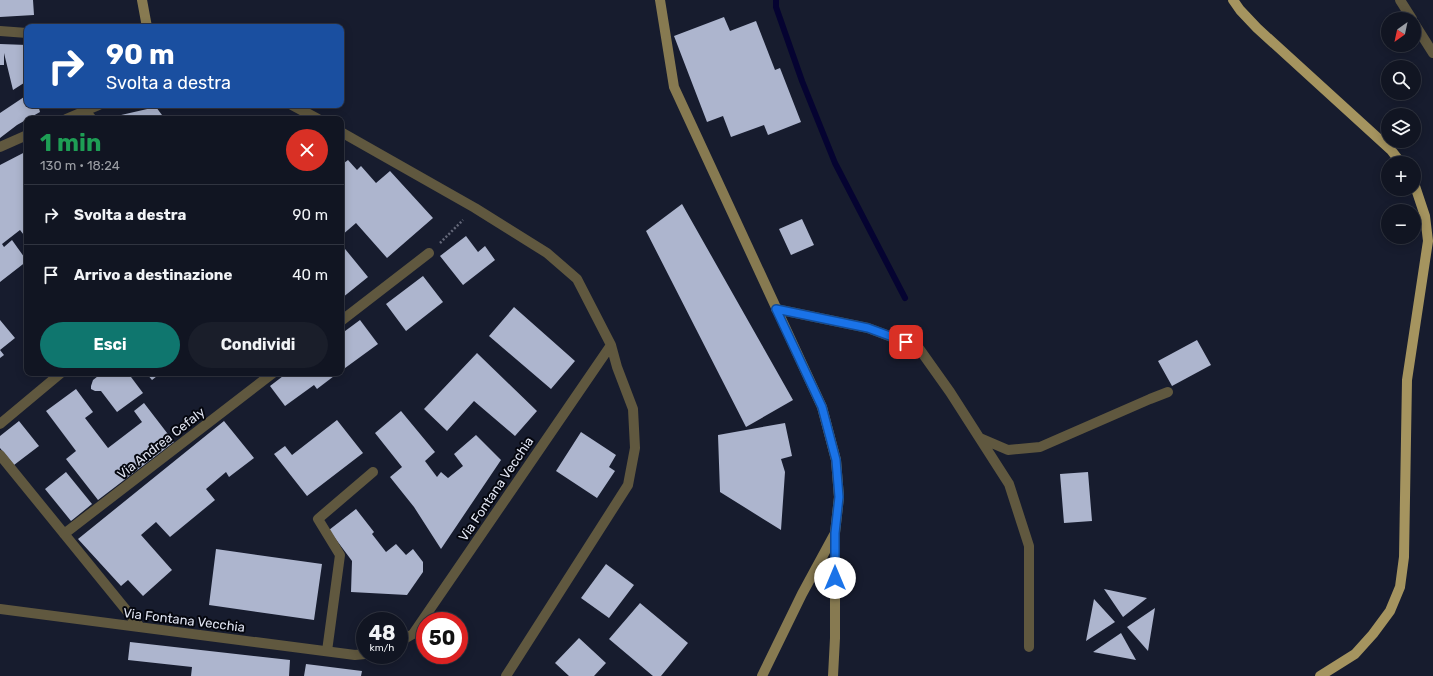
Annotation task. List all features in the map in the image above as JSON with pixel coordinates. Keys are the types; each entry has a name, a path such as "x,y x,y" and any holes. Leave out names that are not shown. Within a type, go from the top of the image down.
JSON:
{"main road":[{"path":"1233,0 1256,28 1391,150 1396,156"},
{"path":"1320,676 1355,654 1369,639 1390,611 1400,587 1404,557 1407,380 1431,240 1418,196"}],"street":[{"path":"142,0 146,24"},
{"path":"660,0 674,87 822,407 836,460 839,497 835,533 835,638 833,676"},
{"path":"1400,0 1408,12"},
{"path":"0,32 24,33"},
{"path":"1421,34 1433,53"},
{"path":"73,116 92,108"},
{"path":"298,108 312,116"},
{"path":"85,111 89,116"},
{"path":"344,134 475,208 547,252 577,279 611,345 617,367 633,409 635,448 628,485 506,676"},
{"path":"0,146 24,136"},
{"path":"344,319 429,253"},
{"path":"776,309 868,328 918,347 1010,484 1030,546 1028,648"},
{"name":"Via Fontana Vecchia","path":"408,636 412,634 611,345"},
{"path":"0,424 57,376"},
{"name":"Via Andrea Cefaly","path":"64,534 269,376"},
{"path":"980,438 1008,450 1040,447 1168,392"},
{"path":"0,456 140,628"},
{"path":"327,651 340,555 318,519 373,472"},
{"path":"762,676 802,594 835,533"},
{"name":"Via Fontana Vecchia","path":"0,609 356,655"}],"path":[{"path":"429,253 475,208"}],"building":[{"path":"0,0 33,0 34,15 0,17"},
{"path":"724,17 730,31 756,21 775,70 780,68 801,122 768,135 764,125 731,137 723,116 707,122 674,36"},
{"path":"0,44 24,45 24,83 13,90 4,53 4,65 0,65"},
{"path":"24,97 24,108 39,108 40,112 33,116 24,116 24,121 0,138 0,113"},
{"path":"157,108 163,116 117,116"},
{"path":"24,153 24,235 20,230 2,244 4,247 12,240 24,257 24,263 0,282 0,165"},
{"path":"348,160 357,170 361,166 376,183 390,171 433,218 387,258 356,223 344,233 344,163"},
{"path":"682,204 793,400 746,427 646,231"},
{"path":"802,219 814,245 791,255 779,229"},
{"path":"466,236 478,252 485,246 495,260 463,285 440,256"},
{"path":"344,248 368,277 344,296"},
{"path":"423,276 443,302 406,331 386,304"},
{"path":"514,307 575,361 551,389 489,336"},
{"path":"0,320 15,338 0,350"},
{"path":"360,320 378,344 344,369 344,332"},
{"path":"1197,340 1211,365 1172,386 1158,361"},
{"path":"0,350 4,355 0,358"},
{"path":"477,353 537,411 515,436 474,401 447,431 424,409"},
{"path":"98,376 130,376 143,393 117,412 101,391 91,389 93,380"},
{"path":"149,376 157,376 152,380"},
{"path":"283,376 334,376 317,389 314,385 285,406 270,386"},
{"path":"76,389 93,412 85,418 108,448 142,422 134,411 144,403 174,442 98,500 66,459 76,451 46,411"},
{"path":"401,411 435,452 425,461 437,477 441,472 448,478 463,466 454,454 476,435 501,460 441,549 414,507 390,477 402,467 375,433"},
{"path":"337,420 363,453 307,496 274,454 285,446 292,455"},
{"path":"19,421 39,446 14,465 0,448 0,436"},
{"path":"224,421 254,458 229,477 226,472 206,489 215,500 170,537 156,522 141,535 172,570 143,596 128,580 121,586 78,539"},
{"path":"785,423 792,456 781,459 785,472 781,530 720,492 718,435"},
{"path":"581,432 616,455 609,467 615,471 597,498 556,471"},
{"path":"66,472 92,504 71,521 45,489"},
{"path":"1088,472 1092,521 1064,523 1060,474"},
{"path":"356,509 374,532 372,534 386,552 396,544 406,555 413,549 423,562 423,572 407,595 351,592 352,561 329,530"},
{"path":"216,549 322,564 314,620 209,605"},
{"path":"606,564 634,585 609,618 581,598"},
{"path":"1104,589 1147,598 1123,617"},
{"path":"1094,599 1115,622 1086,641"},
{"path":"640,603 688,643 661,676 653,676 609,639"},
{"path":"1155,608 1148,651 1127,627"},
{"path":"1121,633 1136,660 1093,652"},
{"path":"579,638 606,663 594,676 569,676 555,663"},
{"path":"130,642 290,660 289,676 191,676 192,667 128,660"},
{"path":"306,664 362,671 361,676 304,676"}],"waterway":[{"path":"776,0 776,7 802,81 835,163 905,298"}],"route":[{"path":"835,578 835,533 839,497 836,460 822,407 776,309 868,328 906,342"}]}
